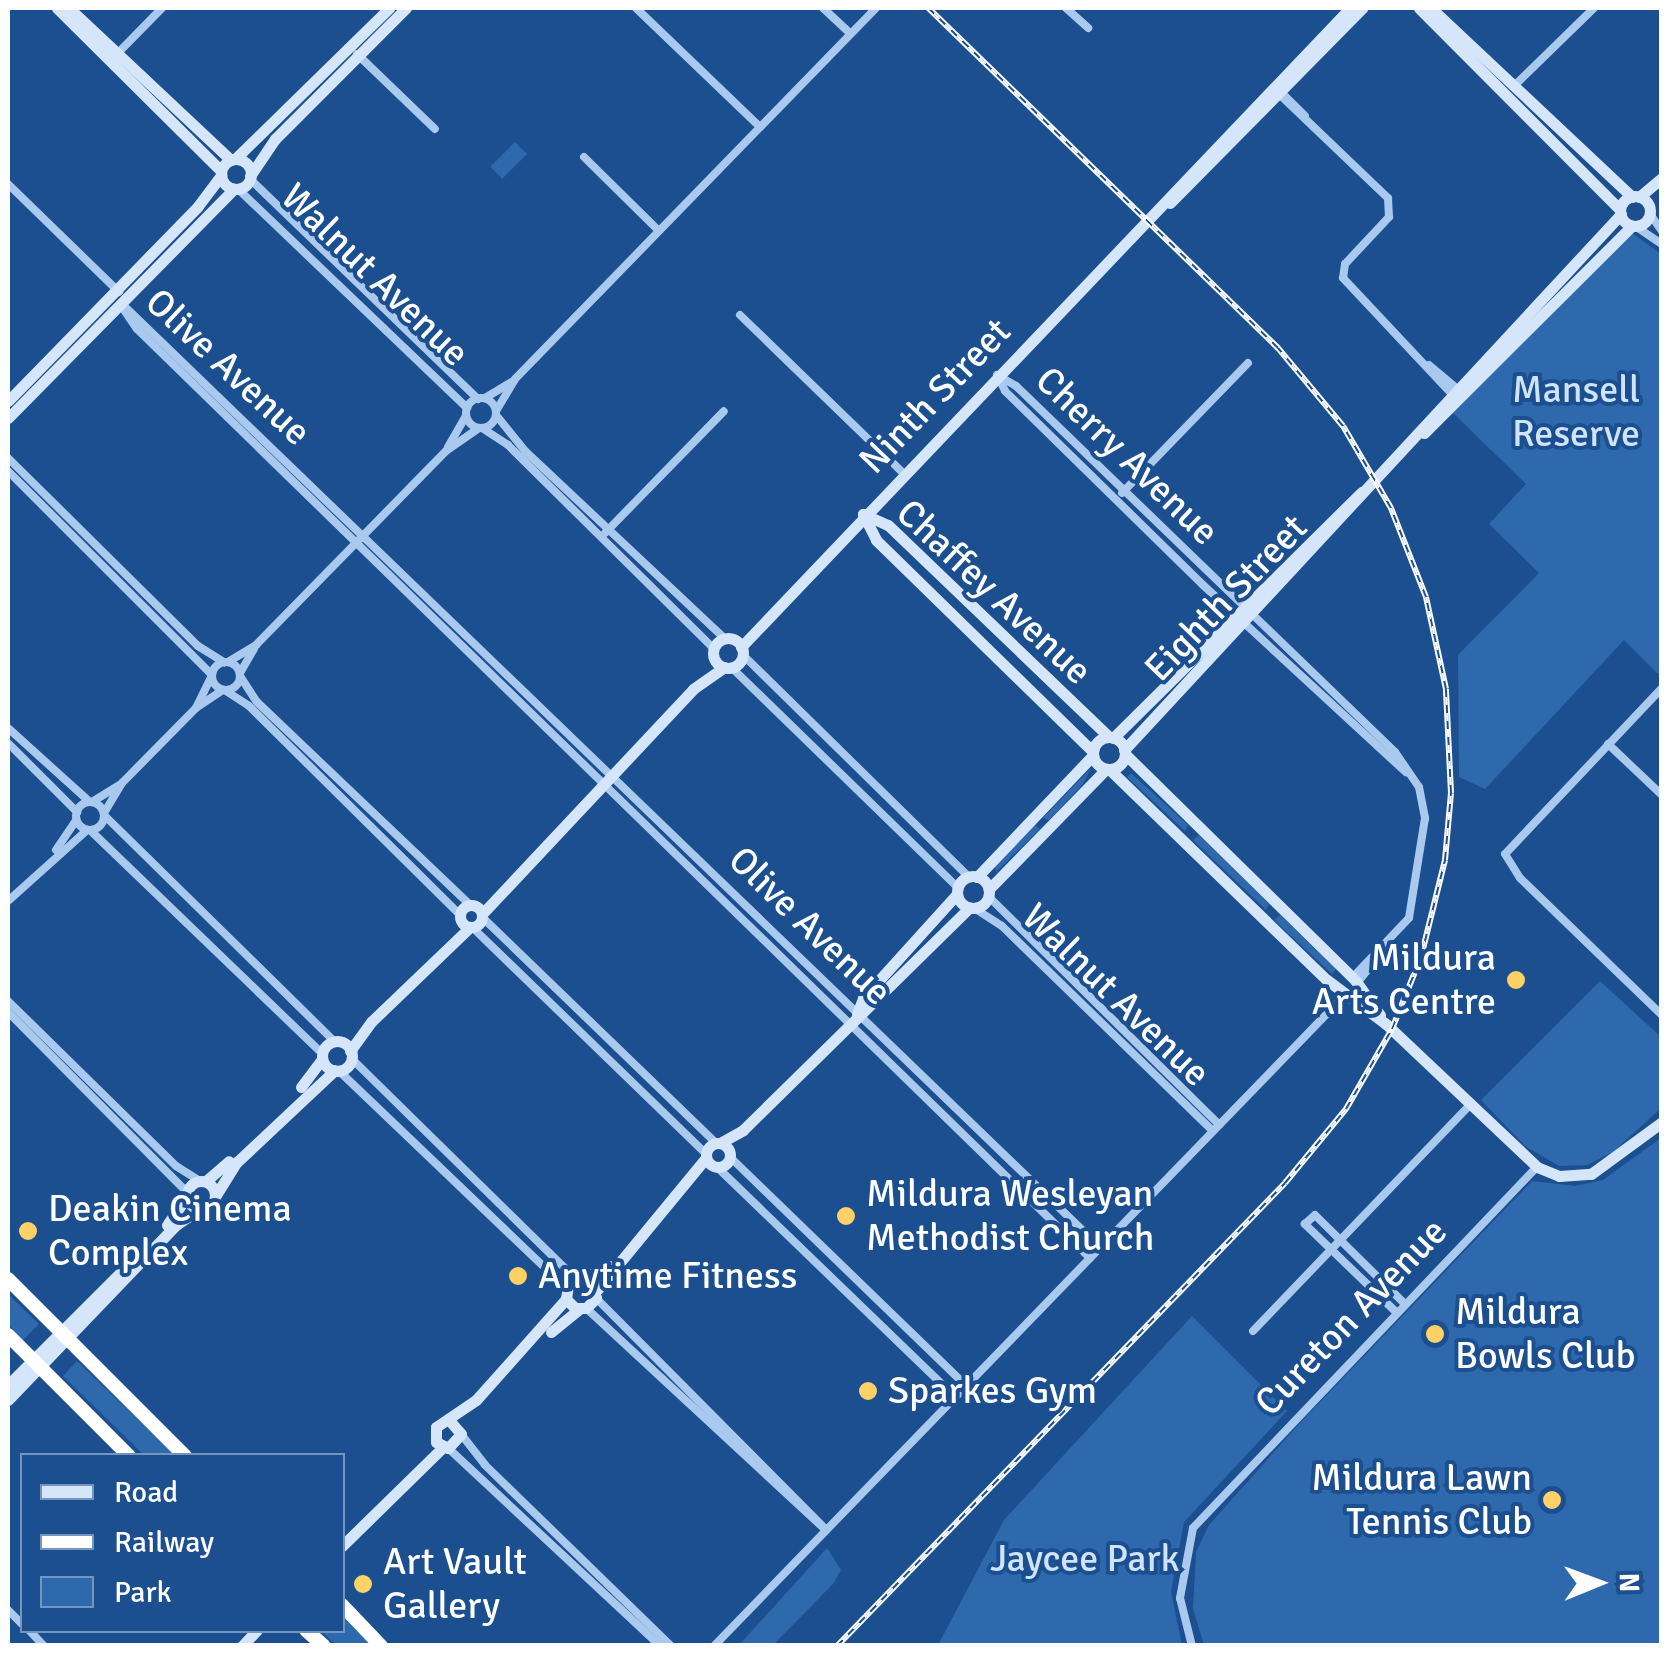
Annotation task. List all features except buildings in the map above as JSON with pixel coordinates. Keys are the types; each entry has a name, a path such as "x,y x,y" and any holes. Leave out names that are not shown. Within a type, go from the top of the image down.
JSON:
{"highway":[{"path":"8,1279 182,1453"},
{"path":"8,1334 126,1453"},
{"path":"345,1608 381,1646"}],"street":[{"path":"57,8 233,160 248,166 250,177"},
{"path":"69,8 236,189"},
{"path":"114,57 162,8"},
{"path":"8,418 12,398 250,177 266,148 389,8"},
{"path":"120,296 233,160 406,8"},
{"path":"636,8 760,127"},
{"path":"824,8 850,34"},
{"path":"54,854 76,816 122,783 196,708 224,691 240,675 256,645 446,451 496,413 515,380 876,8"},
{"path":"1066,8 1088,28"},
{"name":"Ninth Street","path":"1278,91 1350,8"},
{"name":"Ninth Street","path":"735,644 1362,8"},
{"path":"1419,8 1633,226 1662,244"},
{"path":"1431,8 1636,197 1662,231"},
{"path":"1515,89 1594,8"},
{"path":"355,51 436,130"},
{"path":"1278,91 1388,198 1388,217 1346,264 1343,278 1454,390"},
{"path":"584,157 659,231"},
{"name":"Walnut Avenue","path":"250,177 496,413"},
{"path":"1636,197 1662,178"},
{"path":"8,184 120,296"},
{"name":"Walnut Avenue","path":"236,189 480,428"},
{"path":"1650,211 1662,193"},
{"name":"Eighth Street","path":"1405,448 1454,390 1636,197"},
{"name":"Eighth Street","path":"1093,754 1244,614 1405,448 1650,211"},
{"name":"Olive Avenue","path":"120,296 365,534 606,778"},
{"name":"Olive Avenue","path":"120,296 137,329 853,1018 1090,1258"},
{"name":"Chaffey Avenue","path":"740,316 902,472"},
{"path":"1116,500 1248,364"},
{"name":"Cherry Avenue","path":"997,376 1016,386 1126,490 1244,614"},
{"name":"Cherry Avenue","path":"997,376 1005,392 1116,500 1395,752 1409,775 1425,805 1412,909 1406,926 1354,980"},
{"path":"446,451 467,412 481,398 515,380"},
{"path":"605,534 724,410"},
{"path":"496,413 713,652 972,908"},
{"path":"480,428 735,644 989,893"},
{"path":"8,458 198,646 240,675 257,702 381,817 966,1386"},
{"path":"8,471 224,691 249,706 955,1397"},
{"name":"Chaffey Avenue","path":"863,514 888,525 1125,752"},
{"name":"Chaffey Avenue","path":"863,514 876,540 1108,769"},
{"path":"936,598 949,584"},
{"name":"Eighth Street","path":"1108,769 1244,614"},
{"path":"693,689 713,652 735,644"},
{"path":"66,1336 188,1195 322,1056 344,1048 693,689 728,667 735,644"},
{"path":"196,708 211,675 256,645"},
{"path":"1020,680 1033,666"},
{"path":"1662,688 1505,857 1662,1015"},
{"path":"8,728 105,815 344,1048 573,1286 582,1308 826,1530"},
{"path":"8,743 89,831 322,1056 573,1286 597,1294 826,1530"},
{"path":"1608,744 1662,796"},
{"path":"1125,752 1195,827 1354,980 1386,1024"},
{"path":"853,1018 863,998 958,891 1093,754"},
{"path":"345,1533 442,1444 461,1432 597,1294 612,1265 742,1130 853,1018 989,893 1108,769 1345,995 1386,1024 1537,1167 1559,1176 1591,1174 1662,1122"},
{"path":"8,901 54,854 105,815 122,783"},
{"path":"370,828 381,817"},
{"path":"1184,838 1195,827"},
{"name":"Walnut Avenue","path":"989,893 1216,1128"},
{"path":"1266,918 1277,907"},
{"name":"Walnut Avenue","path":"972,908 1002,926 1216,1128"},
{"path":"466,922 477,910"},
{"path":"714,1646 1345,995 1354,980"},
{"path":"540,993 549,982"},
{"path":"8,1002 176,1166 203,1181 216,1194"},
{"path":"8,1012 200,1209"},
{"name":"Olive Avenue","path":"853,1018 1100,1246"},
{"path":"8,1400 37,1364 176,1226 216,1194 238,1162 337,1070 344,1048"},
{"path":"1252,1331 1471,1104"},
{"path":"711,1162 724,1149"},
{"name":"Cureton Avenue","path":"1192,1646 1180,1598 1193,1528 1537,1167"},
{"path":"731,1180 742,1168"},
{"path":"1396,1312 1305,1224 1314,1214 1405,1304"},
{"path":"612,1265 573,1286 526,1348 449,1420 436,1427 442,1444 660,1646"},
{"path":"8,1385 37,1364"},
{"path":"940,1382 950,1371"},
{"path":"449,1420 671,1646"},
{"path":"345,1543 442,1444"}],"green space":[{"path":"515,142 527,154 502,179 490,167"},
{"name":"Mansell Reserve","path":"1632,233 1661,254 1661,670 1658,674 1624,640 1485,789 1459,777 1458,655 1539,573 1489,524 1526,484 1453,413"},
{"path":"1091,768 1083,784 1049,820 1043,818"},
{"path":"1131,773 1188,825 1185,831 1127,777"},
{"path":"1035,825 1040,829 996,872 995,866"},
{"path":"1199,835 1269,904 1266,910 1193,840"},
{"path":"1280,915 1336,969 1332,974 1274,920"},
{"path":"1600,981 1661,1037 1661,1108 1613,1152 1587,1165 1559,1166 1525,1146 1481,1100"},
{"path":"1661,1138 1661,1645 1204,1645 1193,1609 1196,1552 1209,1525 1298,1425 1532,1181 1575,1186 1603,1180"},
{"path":"8,1294 39,1324 23,1340 8,1324"},
{"name":"Jaycee Park","path":"1192,1316 1287,1411 1184,1522 1171,1592 1182,1645 938,1645 1004,1520"},
{"path":"77,1361 173,1453 142,1453 63,1376"},
{"path":"827,1548 841,1570 833,1584 773,1645 739,1645"},
{"path":"345,1618 373,1645 336,1645 323,1633 345,1633"}],"railway":[{"path":"837,1646 1285,1183 1346,1109 1392,1029 1421,957 1445,860 1451,793 1446,689 1426,597 1391,508 1343,426 1278,348 928,8"}],"place":[{"name":"Mildura Arts Centre","path":"1516,980"},
{"name":"Mildura Wesleyan Methodist Church","path":"846,1216"},
{"name":"Deakin Cinema Complex","path":"28,1231"},
{"name":"Anytime Fitness","path":"518,1276"},
{"name":"Mildura Bowls Club","path":"1435,1334"},
{"name":"Sparkes Gym","path":"868,1391"},
{"name":"Mildura Lawn Tennis Club","path":"1552,1500"},
{"name":"Art Vault Gallery","path":"363,1584"}]}
